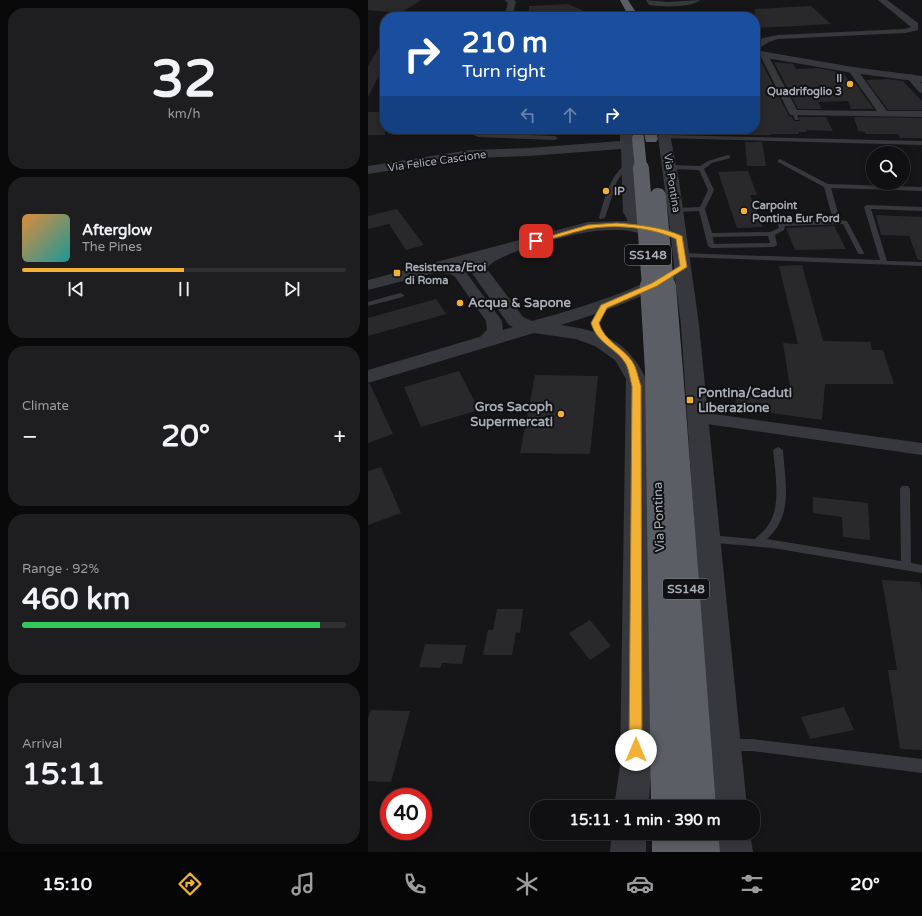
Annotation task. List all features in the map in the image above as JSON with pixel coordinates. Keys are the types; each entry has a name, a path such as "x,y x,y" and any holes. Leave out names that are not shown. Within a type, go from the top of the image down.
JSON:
{"highway":[{"path":"619,1 625,12"},
{"path":"619,1 629,12"},
{"name":"Via Pontina","path":"641,139 645,217 664,371 698,800"},
{"name":"Via Pontina","path":"664,371 668,800"},
{"path":"669,840 670,852"},
{"path":"701,840 702,852"}],"street":[{"path":"509,12 512,2 510,0"},
{"path":"650,0 651,2 659,4 690,3 696,0"},
{"path":"760,44 766,40 778,37 905,31 915,27 915,25 882,0"},
{"path":"760,54 853,70 916,78 922,90"},
{"path":"760,54 795,116 922,114"},
{"path":"853,70 884,114"},
{"name":"Via Felice Cascione","path":"368,170 466,155 529,152 594,152 641,139"},
{"name":"Via Pontina","path":"641,139 670,167 678,224 699,418 729,800"},
{"name":"Via Pontina","path":"641,139 629,189 631,215 636,222 650,229"},
{"path":"368,285 588,227 618,205 629,189"},
{"name":"Via Pontina","path":"588,227 620,225 650,229 670,234 678,224"},
{"name":"Via Pontina","path":"506,249 482,260 479,267 479,273 516,321 525,326 565,331 607,343"},
{"path":"368,377 606,305 654,284 682,261"},
{"path":"432,268 453,270 460,274 494,321 495,330 482,343"},
{"path":"606,305 639,305 662,309 679,314 690,325"},
{"name":"Via Pontina","path":"606,305 595,323 597,330 607,343 617,350 629,363 637,386 636,766 632,800"},
{"path":"699,418 922,449"},
{"path":"628,852 629,840"},
{"path":"734,840 735,852"}],"lane":[{"path":"475,134 478,136 555,138"},
{"path":"602,218 613,180 641,139 922,143"},
{"path":"670,167 701,168 710,162 728,157"},
{"path":"780,161 827,186 922,189"},
{"path":"678,224 702,209 711,190 701,168"},
{"path":"827,186 837,222"},
{"path":"884,262 867,207 922,209"},
{"path":"702,209 710,235 711,246 774,245 771,234"},
{"path":"710,235 771,234 782,229 781,224 845,222 861,253"},
{"path":"732,246 732,257"},
{"path":"682,261 732,257 922,264"},
{"path":"368,304 400,295"},
{"path":"757,543 776,522 781,504 778,450"},
{"path":"905,489 906,566"},
{"path":"709,539 757,543 922,569"},
{"path":"725,745 752,745 922,766"}],"building":[{"path":"368,0 421,0 403,12 368,10"},
{"path":"568,4 586,12 529,12 529,6"},
{"path":"811,6 831,24 760,28 760,12 755,12 755,9"},
{"path":"380,46 380,74 368,97 368,66"},
{"path":"774,62 793,64 796,69 818,68 843,73 848,80 853,80 874,109 851,109 848,101 818,102 822,109 798,109"},
{"path":"760,63 762,63 789,116 792,117 794,121 800,121 799,117 826,117 833,131 806,130 807,132 799,132 799,134 744,135 760,134"},
{"path":"887,79 903,81 922,101 922,110 888,110 866,80"},
{"path":"368,112 380,112 380,134 385,135 368,135"},
{"path":"854,117 922,118 922,138 900,138 898,134 866,134 865,132 858,131"},
{"path":"745,142 762,142 766,166 747,166"},
{"name":"Carpoint Pontina Eur Ford","path":"748,171 757,195 750,195 763,227 737,228 718,172"},
{"path":"397,209 424,245 406,250 389,224 368,229 368,216"},
{"path":"876,215 922,217 922,260 918,260 909,236 881,235"},
{"path":"834,226 846,249 795,250 786,228"},
{"path":"802,265 823,341 870,342 872,350 883,350 894,384 825,384 822,420 734,408 738,387 791,394 783,343 798,344 779,266"},
{"path":"436,299 446,314 368,336 368,318"},
{"path":"459,371 479,410 421,427 404,387"},
{"name":"Gros Sacoph Supermercati","path":"535,375 598,376 590,454 520,453"},
{"path":"368,384 370,384 393,434 368,443"},
{"path":"381,467 401,513 368,525 368,471"},
{"path":"813,497 868,503 870,540 843,537 842,517 813,513"},
{"path":"882,580 920,582 922,592 922,750 900,749 888,670 897,670"},
{"path":"497,609 523,609 520,633 516,632 512,655 483,655 488,630 493,630"},
{"path":"590,620 611,646 590,660 569,633"},
{"path":"425,644 466,645 462,664 442,663 440,668 419,667"},
{"path":"844,707 854,730 810,739 801,717"},
{"path":"371,710 410,711 391,782 368,781 368,719"}],"place":[{"name":"Il Quadrifoglio 3","path":"850,84"},
{"name":"IP","path":"606,191"},
{"name":"Carpoint Pontina Eur Ford","path":"744,211"},
{"name":"Resistenza/Eroi di Roma","path":"397,273"},
{"name":"Acqua & Sapone","path":"460,303"},
{"name":"Pontina/Caduti Liberazione","path":"690,400"},
{"name":"Gros Sacoph Supermercati","path":"561,414"}],"route":[{"path":"536,241 588,227 617,225 630,225 665,232 679,238 683,267 654,284 604,306 598,314 595,323 597,330 607,343 622,354 629,363 636,379 637,386 636,750"}]}
